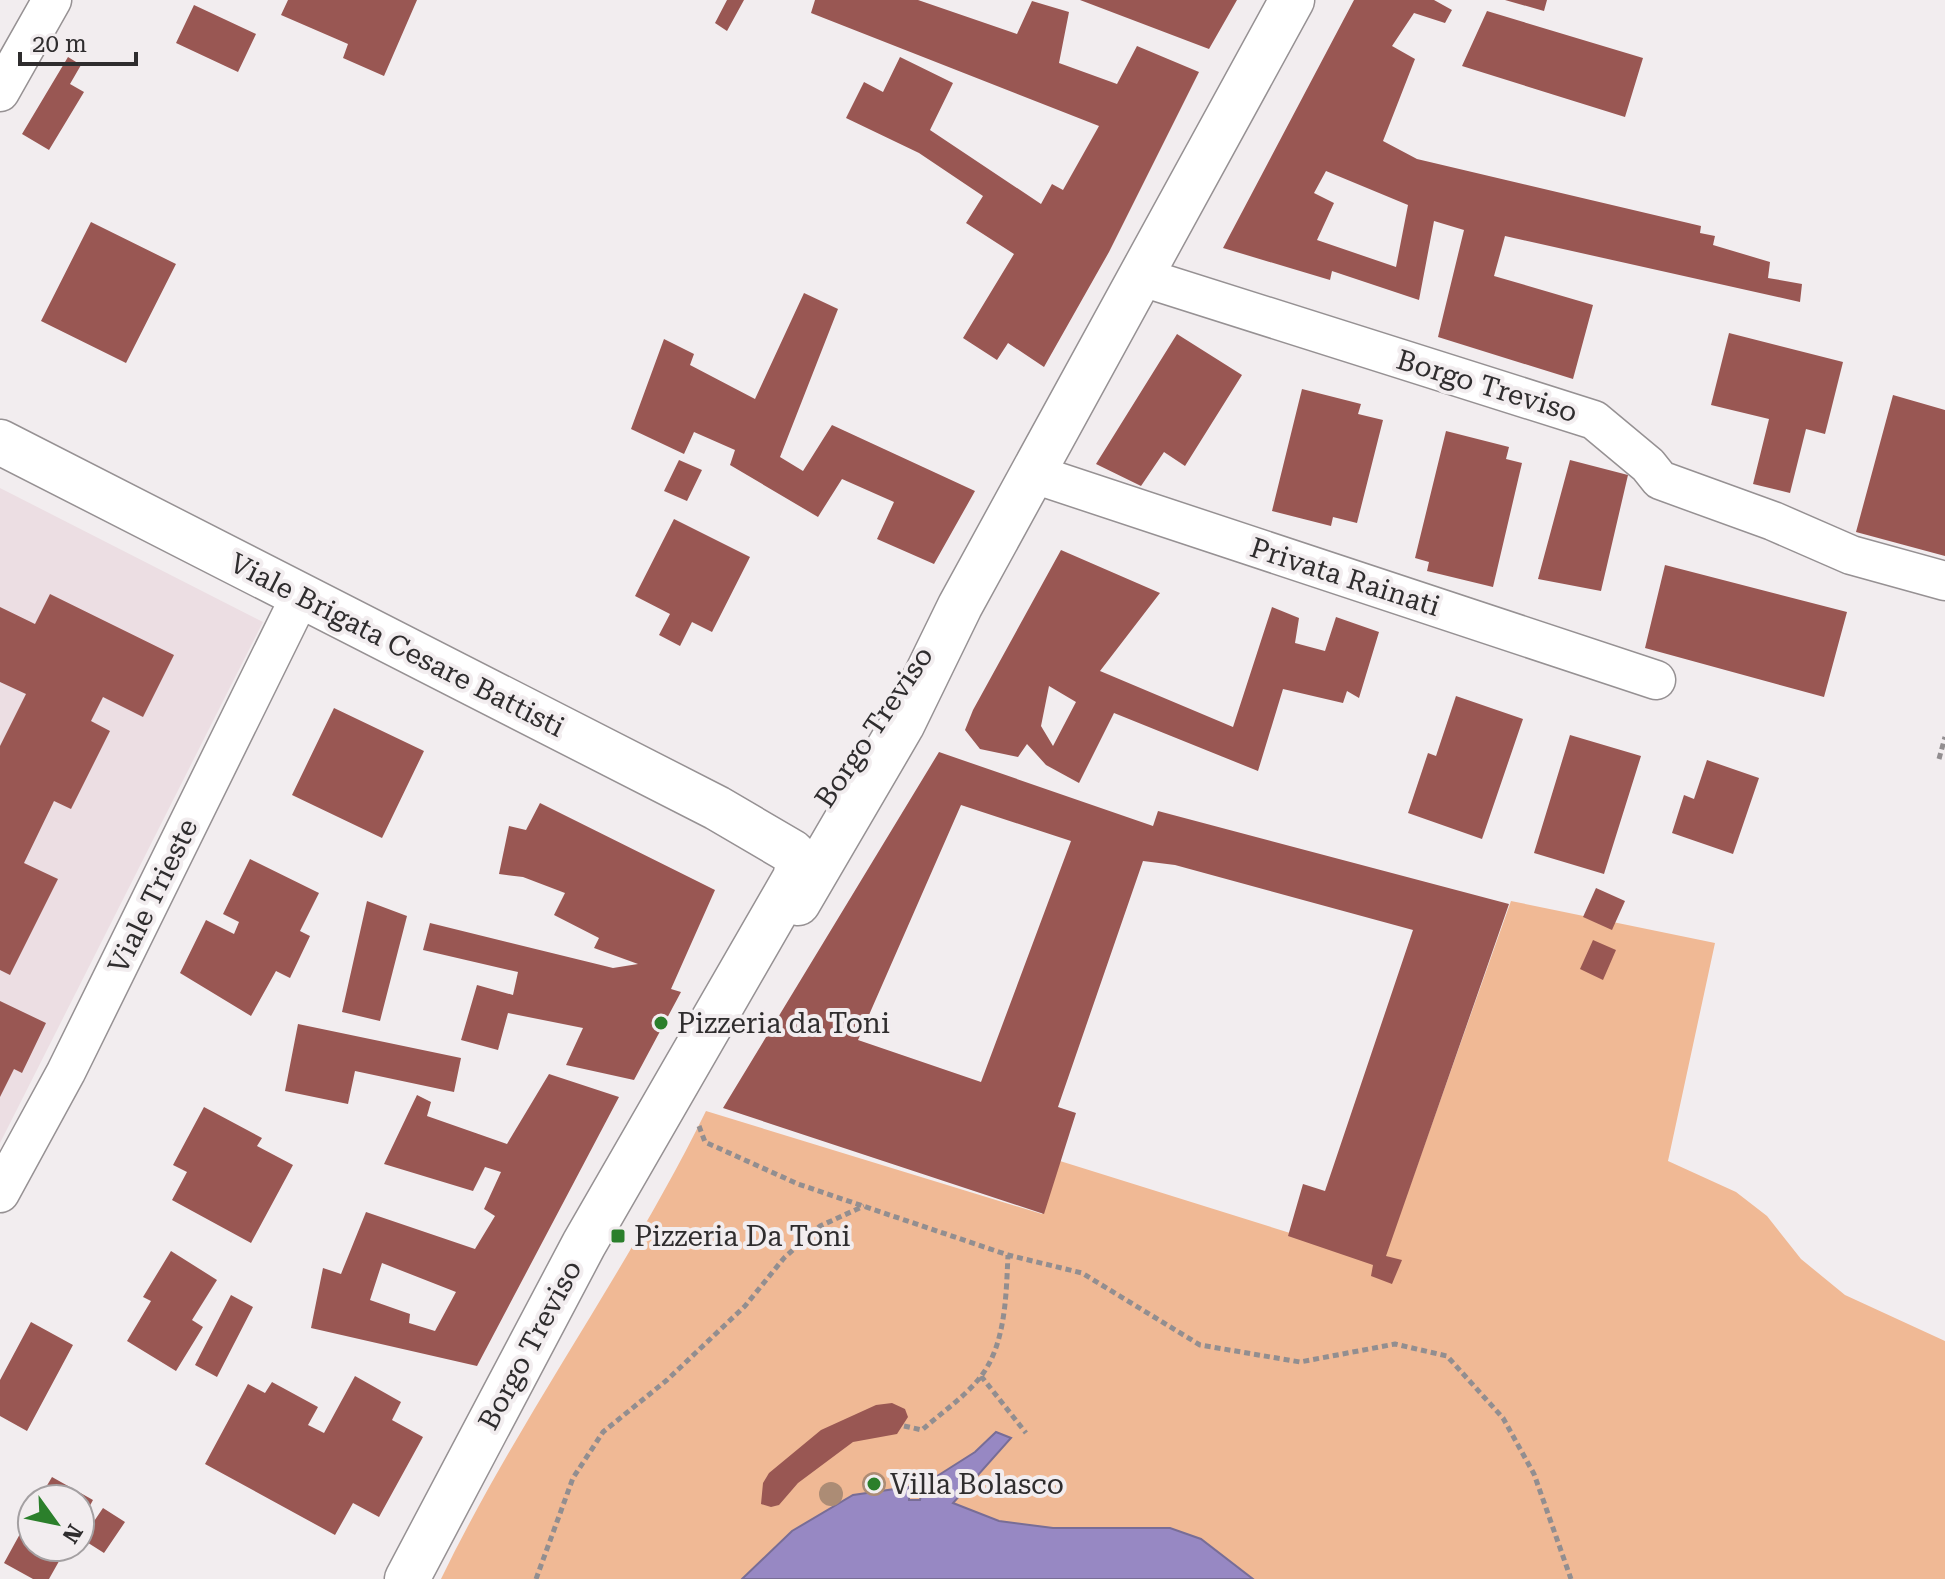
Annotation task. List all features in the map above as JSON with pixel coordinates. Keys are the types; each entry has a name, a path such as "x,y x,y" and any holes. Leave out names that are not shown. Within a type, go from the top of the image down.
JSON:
{"street":[{"path":"0,92 52,0"},
{"name":"Borgo Treviso","path":"656,1113 708,1053 758,975 909,711 960,606 1292,0"},
{"name":"Borgo Treviso","path":"1142,277 1594,420 1648,465 1660,480 1773,521 1851,555 1945,581"},
{"name":"Viale Brigata Cesare Battisti","path":"0,442 717,808 792,852"},
{"name":"Privata Rainati","path":"1034,474 1656,680"},
{"name":"Viale Trieste","path":"0,1193 66,1072 301,595"},
{"name":"Borgo Treviso","path":"407,1579 524,1353 656,1113 686,1040 792,852 895,688 960,606"},
{"name":"Borgo Treviso","path":"792,852 809,850 832,819 851,810"}],"path":[{"path":"1939,759 1945,737"},
{"path":"699,1125 705,1142 798,1184 1008,1255 1082,1273 1200,1345 1300,1362 1395,1344 1447,1356 1503,1418 1534,1474 1571,1579"},
{"path":"536,1579 573,1478 603,1432 667,1380 745,1306 784,1258 820,1226 867,1205"},
{"path":"904,1426 922,1430 981,1376 993,1356 1005,1307 1008,1255"},
{"path":"981,1376 1026,1433"}],"shaded area":[{"path":"0,488 263,622 0,1143"},
{"path":"1511,901 1715,943 1668,1161 1736,1192 1767,1216 1801,1259 1845,1295 1945,1341 1945,1579 441,1579 504,1461 642,1229 706,1111 1042,1214 1060,1161 1383,1262"},
{"path":"996,1432 1011,1438 953,1503 999,1521 1053,1528 1170,1528 1201,1539 1253,1579 742,1579 792,1531 853,1495 909,1487 909,1500 920,1500 923,1485 975,1452"}],"building":[{"path":"288,0 417,0 384,76 343,58 348,44 281,15"},
{"path":"727,0 744,0 727,31 715,23"},
{"path":"815,0 918,0 1017,34 1032,1 1069,12 1059,63 1117,84 1137,46 1199,72 1109,252 1044,367 1008,343 997,360 963,338 1014,254 966,223 983,196 919,153 846,118 864,82 883,92 900,57 953,83 930,130 1041,204 1052,184 1063,190 1099,126 811,13"},
{"path":"1080,0 1237,0 1209,49"},
{"path":"1354,0 1434,0 1452,10 1445,23 1414,13 1392,46 1415,59 1383,141 1417,159 1701,226 1700,233 1715,236 1713,245 1770,262 1768,278 1802,284 1800,302 1505,236 1494,276 1593,305 1573,379 1438,337 1464,230 1434,221 1419,300 1332,271 1330,280 1223,248","holes":["1326,171 1408,205 1396,267 1317,240 1334,203 1314,193"]},
{"path":"1505,0 1547,0 1544,11"},
{"path":"194,5 256,34 238,72 176,43"},
{"path":"1487,11 1643,58 1625,117 1462,66"},
{"path":"68,57 81,65 70,84 84,92 49,150 22,134"},
{"path":"91,222 176,264 126,363 41,321"},
{"path":"804,293 838,309 780,457 803,471 832,425 975,491 934,564 877,539 894,502 842,479 818,517 730,465 735,450 694,432 684,454 631,429 664,339 694,354 690,365 755,399"},
{"path":"1729,333 1843,362 1825,434 1806,429 1790,493 1753,484 1769,419 1711,405"},
{"path":"1177,334 1242,375 1185,466 1164,452 1141,486 1096,464"},
{"path":"1302,389 1361,404 1358,414 1383,420 1357,523 1333,517 1331,526 1272,511"},
{"path":"1893,395 1945,410 1945,556 1856,532"},
{"path":"1446,431 1509,447 1506,459 1522,463 1493,587 1427,571 1429,562 1415,558"},
{"path":"679,460 702,470 687,501 664,491"},
{"path":"1570,460 1628,475 1601,591 1538,579"},
{"path":"674,519 750,557 712,632 692,622 680,646 659,635 670,614 635,596"},
{"path":"1061,550 1160,593 1100,671 1233,727 1272,607 1299,618 1295,643 1325,651 1336,617 1379,632 1359,698 1347,691 1343,703 1283,689 1258,771 1114,713 1079,783 1046,765 1027,744 1018,757 980,749 965,730","holes":["1049,686 1076,702 1053,746 1041,726"]},
{"path":"1665,565 1847,612 1824,697 1645,648"},
{"path":"50,594 174,655 143,717 103,697 91,721 110,731 71,809 54,801 24,863 58,879 10,975 0,970 0,746 26,694 0,682 0,607 35,624"},
{"path":"1456,696 1523,719 1482,839 1408,813 1428,753 1436,756"},
{"path":"334,708 424,751 382,838 292,795"},
{"path":"1570,735 1641,756 1604,874 1534,853"},
{"path":"939,752 1153,826 1158,811 1509,904 1386,1256 1402,1260 1392,1284 1371,1276 1373,1265 1288,1236 1303,1184 1325,1191 1413,930 1175,865 1143,861 1058,1107 1076,1113 1044,1214 723,1108","holes":["961,805 1071,841 981,1082 858,1040"]},
{"path":"1707,760 1759,778 1733,854 1672,833 1684,795 1694,799"},
{"path":"540,803 715,890 671,989 681,992 634,1080 566,1065 583,1028 508,1013 498,1050 461,1040 477,985 513,995 518,972 423,950 430,923 613,968 638,964 594,948 599,938 554,915 565,893 523,877 499,874 509,826 526,830"},
{"path":"250,859 319,893 300,931 310,936 290,978 276,971 251,1016 180,973 206,920 234,934 239,922 223,914"},
{"path":"1596,888 1625,901 1612,930 1583,917"},
{"path":"367,901 407,916 380,1021 342,1012"},
{"path":"1593,940 1616,950 1603,980 1580,969"},
{"path":"0,1001 46,1023 22,1073 14,1069 0,1097"},
{"path":"298,1024 461,1058 454,1092 355,1071 348,1104 285,1091"},
{"path":"549,1074 619,1097 477,1366 311,1328 323,1268 341,1274 366,1212 475,1249 495,1216 484,1209 501,1172 485,1167 473,1191 384,1164 417,1095 431,1102 427,1116 507,1144","holes":["382,1263 456,1292 435,1331 409,1323 410,1314 370,1300"]},
{"path":"204,1107 262,1138 257,1146 293,1165 251,1243 172,1200 187,1172 173,1165"},
{"path":"171,1251 217,1280 192,1320 203,1327 176,1371 127,1341 151,1301 143,1297"},
{"path":"231,1295 253,1307 217,1377 195,1365"},
{"path":"31,1322 73,1345 27,1431 0,1416 0,1380"},
{"path":"355,1376 401,1402 392,1420 423,1437 379,1517 353,1503 335,1535 205,1464 248,1384 265,1393 272,1382 318,1407 308,1425 324,1433"},
{"path":"892,1403 905,1409 908,1417 897,1434 853,1442 798,1483 779,1505 771,1507 761,1504 763,1483 769,1473 821,1430 876,1405"},
{"path":"52,1477 63,1483 48,1483"},
{"path":"103,1508 125,1522 104,1553 96,1548 96,1518"},
{"path":"16,1541 16,1563 58,1563 49,1579 33,1579 4,1563"}],"place":[{"name":"Pizzeria da Toni","path":"661,1023"},
{"name":"Pizzeria Da Toni","path":"618,1236"},
{"name":"Villa Bolasco","path":"874,1484"}]}
